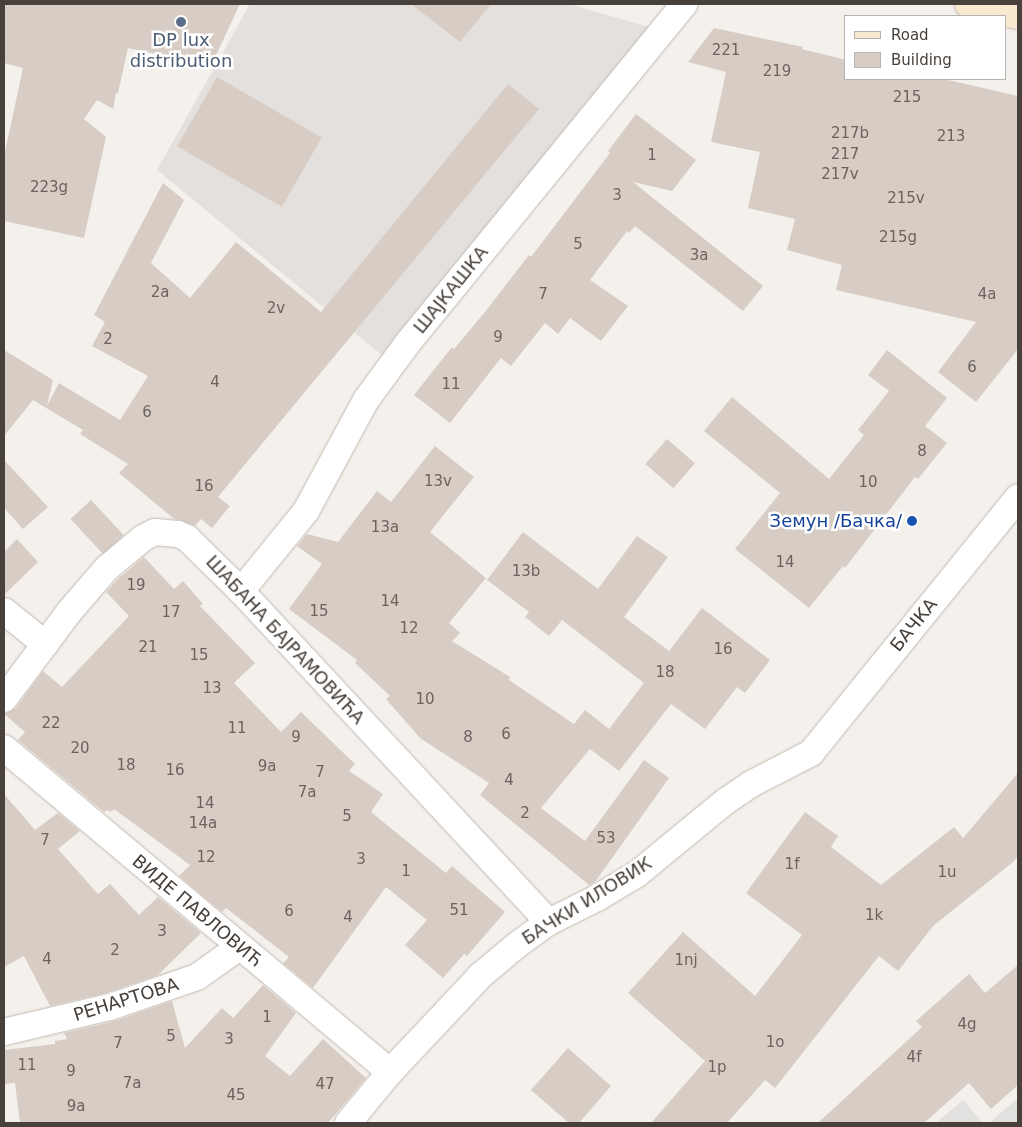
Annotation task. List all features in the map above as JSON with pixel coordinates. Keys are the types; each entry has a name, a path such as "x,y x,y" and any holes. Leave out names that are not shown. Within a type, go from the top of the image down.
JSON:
{"main road":[{"path":"969,4 1018,15"}],"street":[{"name":"ШАЈКАШКА","path":"241,591 306,511 331,468 366,400 407,344 684,4"},
{"name":"БАЧКА","path":"811,753 1018,497"},
{"name":"ШАБАНА БАЈРАМОВИЋА","path":"4,698 95,580 143,538 155,532 169,532 187,538 241,591 549,922"},
{"path":"4,612 45,644"},
{"name":"ВИДЕ ПАВЛОВИЋ","path":"4,748 390,1072"},
{"name":"БАЧКИ ИЛОВИК","path":"348,1123 390,1072 480,976 517,945 549,922 597,898 637,874 726,800 751,784 811,753"},
{"name":"РЕНАРТОВА","path":"4,1032 110,1007 197,978 239,947"}],"shaded area":[{"path":"250,4 569,4 649,27 384,357 157,170"},
{"path":"1018,1098 1018,1123 989,1123"},
{"path":"963,1100 983,1123 936,1123"}],"building":[{"path":"4,4 240,4 211,66 128,48 113,109 97,100 84,119 106,137 84,238 4,221 4,156 23,68 4,63"},
{"path":"411,4 491,4 460,42"},
{"path":"714,28 803,47 802,49 844,60 844,80 948,80 1018,96 1018,349 976,402 938,372 976,322 836,290 842,265 787,250 795,219 748,208 760,152 711,142 726,72 688,62"},
{"path":"217,77 322,137 282,207 177,146"},
{"path":"508,84 539,109 218,497 230,506 212,528 201,519 195,526 173,518 119,473 128,464 80,434 83,430 33,400 4,436 4,350 53,380 47,406 59,383 120,420 148,376 92,346 105,322 94,315 163,183 184,200 151,263 190,298 236,242 321,312"},
{"path":"636,114 696,160 672,191 633,182 763,286 743,311 635,226 629,233 627,231 590,280 628,306 601,341 570,318 558,334 545,323 511,366 501,358 450,423 414,395 452,347 454,349 485,312 529,255 531,257 610,153 608,151"},
{"path":"887,350 947,398 925,426 947,443 918,479 915,477 845,568 843,566 809,608 735,549 780,493 704,431 732,397 829,479 864,435 858,430 889,391 868,375"},
{"path":"667,439 695,463 673,488 645,464"},
{"path":"435,446 474,477 430,532 486,578 449,623 460,633 452,641 510,677 509,680 574,724 585,710 609,729 644,683 562,620 549,636 525,617 529,612 487,580 523,532 598,589 637,536 668,557 624,617 669,651 702,608 770,660 745,693 737,687 705,729 671,704 619,771 590,749 541,808 585,841 644,760 669,778 595,882 589,885 480,795 489,783 420,738 386,699 390,696 355,663 357,660 289,609 322,564 297,546 307,534 338,542 377,491 391,502"},
{"path":"4,460 48,507 23,529 4,508"},
{"path":"91,500 124,535 103,554 71,519"},
{"path":"17,539 38,562 4,595 4,552"},
{"path":"144,557 174,589 183,581 203,604 200,606 255,663 234,683 281,732 301,712 355,764 349,771 383,794 371,812 446,873 452,866 505,912 467,956 464,954 443,978 405,945 427,920 386,887 313,988 283,963 289,957 226,908 222,912 179,876 190,865 114,809 111,812 107,810 104,812 18,740 25,732 4,714 16,708 43,671 62,687 129,616 106,592"},
{"path":"1018,773 1018,856 1013,862 933,926 898,971 879,956 775,1088 765,1080 727,1123 651,1123 705,1061 628,993 683,932 755,996 802,935 746,893 805,812 838,836 831,847 881,885 954,827 963,838"},
{"path":"4,794 35,830 58,813 80,831 58,849 98,894 110,884 139,915 158,897 201,933 158,975 106,993 50,1006 24,956 4,967"},
{"path":"1018,965 1018,1085 991,1109 969,1083 924,1123 818,1123 922,1027 916,1021 969,974 985,993"},
{"path":"263,985 296,1013 265,1056 290,1076 323,1039 366,1078 328,1123 20,1123 15,1083 4,1084 4,1050 55,1044 55,1041 67,1039 64,1033 115,1021 172,1001 185,1048 222,1008 233,1018"},
{"path":"568,1048 611,1086 579,1123 569,1123 531,1090"}],"place":[{"name":"DP lux distribution","path":"181,22"},
{"name":"Земун /Бачка/","path":"912,521"}]}
